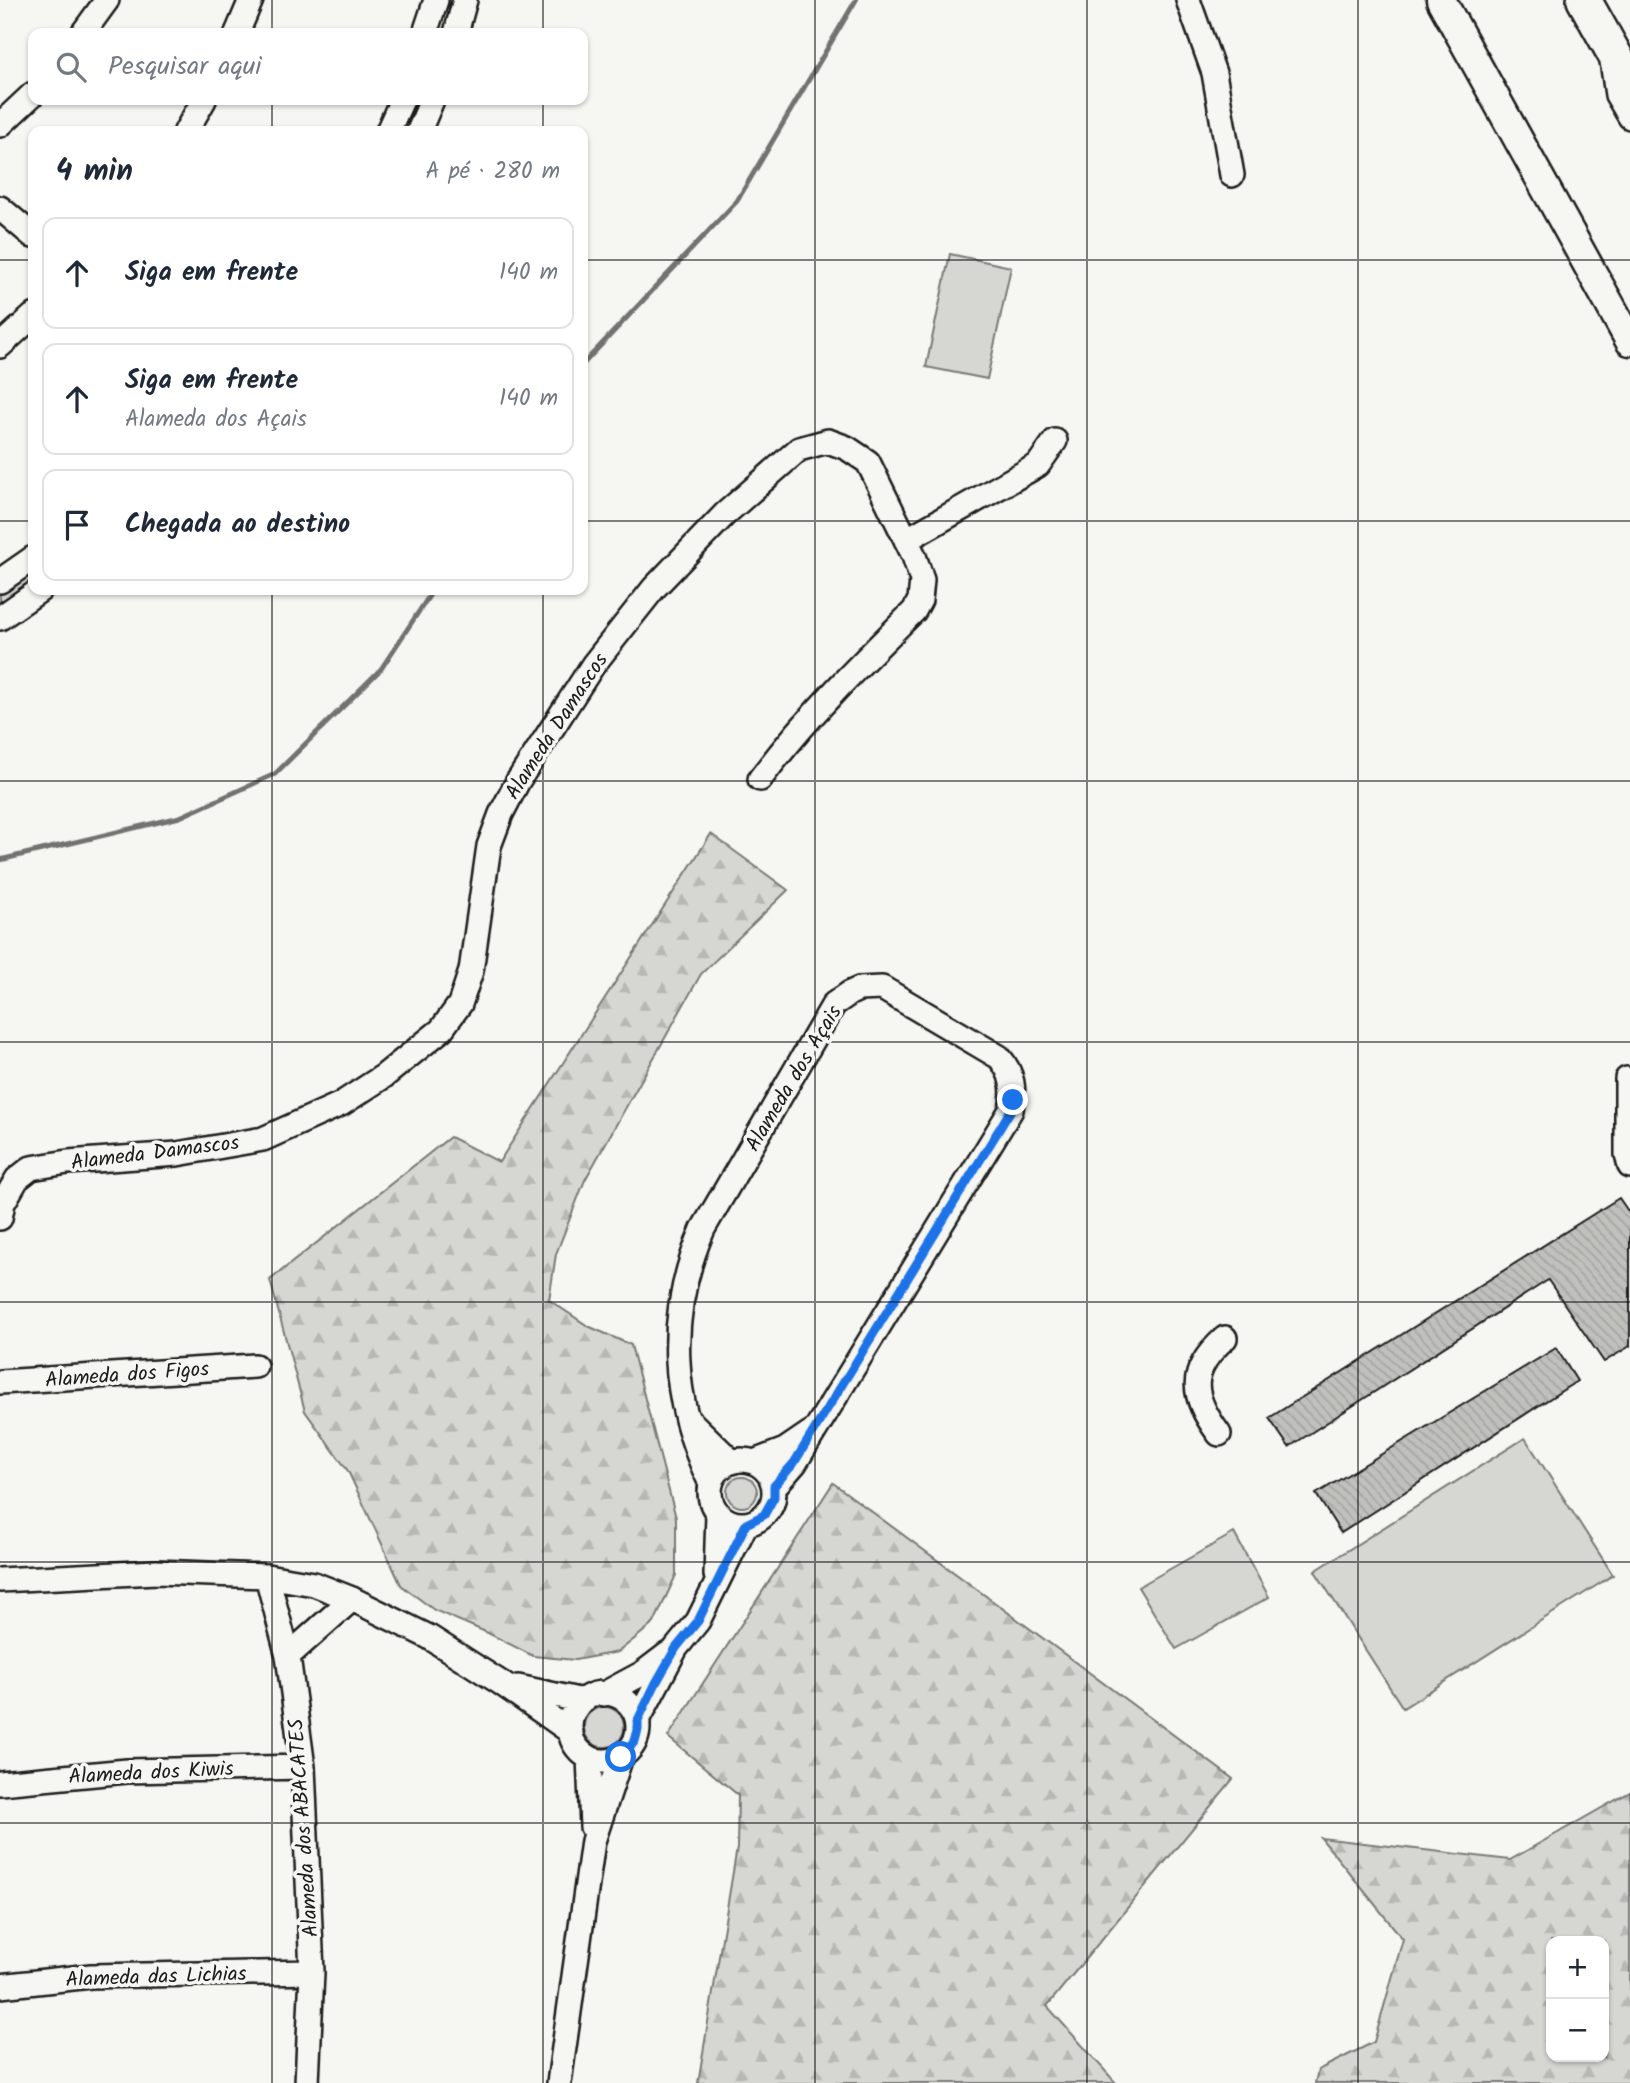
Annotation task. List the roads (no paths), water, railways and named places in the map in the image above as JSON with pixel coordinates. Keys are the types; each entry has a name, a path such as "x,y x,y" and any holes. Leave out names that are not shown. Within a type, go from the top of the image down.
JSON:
{"highway":[{"path":"1584,0 1630,82"}],"main road":[{"path":"1441,0 1630,341"}],"street":[{"path":"87,28 107,0"},
{"path":"239,28 251,0"},
{"path":"427,28 436,0"},
{"path":"457,28 465,0"},
{"path":"1188,0 1214,73 1232,175"},
{"path":"1611,48 1617,95 1630,117"},
{"path":"0,125 28,99"},
{"path":"189,126 201,105"},
{"path":"390,126 400,105"},
{"path":"421,126 430,105"},
{"path":"0,208 28,232"},
{"path":"0,346 28,321"},
{"name":"Alameda Damascos","path":"0,1218 3,1203 17,1180 31,1168 68,1162 177,1154 263,1139 341,1104 384,1076 441,1030 460,1004 471,971 489,846 501,814 518,781 593,664 654,588 725,514 799,449 828,441 848,448 868,462 914,556 922,580 920,600 914,611 840,684 786,744 760,779"},
{"path":"906,540 1038,465 1055,441"},
{"path":"0,580 28,561"},
{"path":"0,618 33,595"},
{"name":"Alameda dos Açais","path":"711,1484 700,1461 678,1373 677,1327 686,1277 703,1229 834,1004 859,989 881,988 999,1057 1013,1081 1011,1110 794,1463 774,1486"},
{"path":"1627,1079 1627,1154 1630,1166"},
{"path":"1219,1434 1204,1413 1196,1392 1198,1370 1213,1348 1225,1338"},
{"name":"Alameda dos Figos","path":"0,1382 255,1366"},
{"path":"688,1419 743,1462 770,1476 774,1486 770,1507 756,1521 746,1524 726,1520 712,1504 711,1484 715,1474 743,1462 785,1450 813,1431"},
{"path":"715,1582 718,1513"},
{"path":"638,1720 676,1648 698,1621 746,1524"},
{"path":"0,1580 156,1572 267,1576 314,1584 352,1599 429,1637 501,1682 571,1731"},
{"name":"Alameda dos ABACATES","path":"267,1576 288,1656 303,1767 312,1972 307,2083"},
{"path":"288,1656 352,1599"},
{"path":"621,1757 610,1760 589,1758 580,1751 571,1731 571,1721 593,1697 643,1673 676,1648"},
{"path":"501,1682 593,1697 615,1695 625,1700 638,1720 635,1741 621,1757 593,1841 559,2083"},
{"path":"589,1758 593,1841"},
{"name":"Alameda dos Kiwis","path":"0,1783 127,1771 303,1767"},
{"name":"Alameda das Lichias","path":"0,1986 91,1976 312,1972"}],"waterway":[{"path":"588,359 737,201 856,0"},
{"path":"0,860 180,817 275,774 381,669 430,595"}]}
